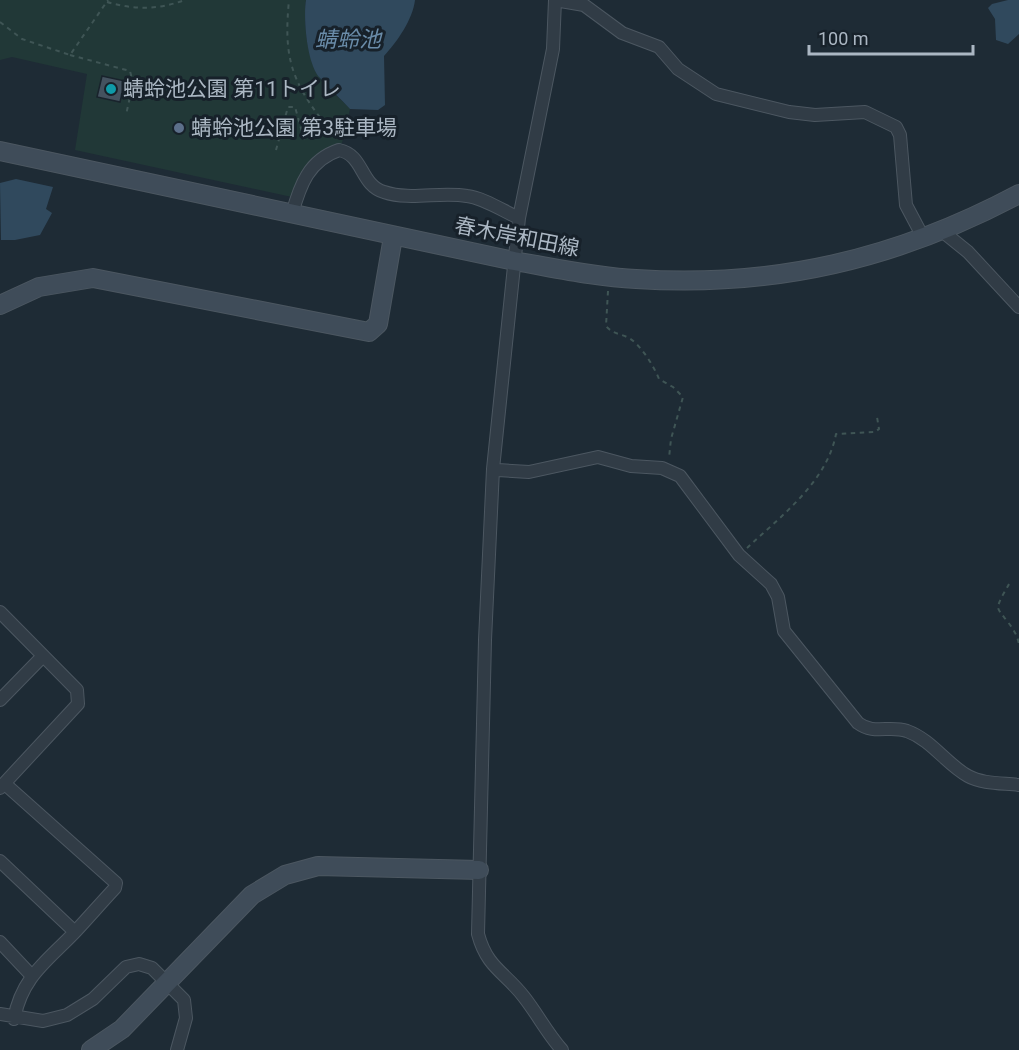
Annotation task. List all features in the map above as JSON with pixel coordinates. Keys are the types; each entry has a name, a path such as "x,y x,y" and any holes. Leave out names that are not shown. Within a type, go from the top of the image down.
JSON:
{"main road":[{"name":"春木岸和田線","path":"0,152 514,261 610,277 679,281 777,276 835,266 924,239 1019,194"},
{"path":"0,305 39,287 93,278 369,332 378,324 393,237"},
{"path":"91,1050 122,1029 252,895 285,875 318,866 479,870"}],"street":[{"path":"562,1050 548,1034 523,995 483,952 478,934 485,640 494,469 519,218 553,49 555,0 584,5 622,33 659,46 678,69 716,94 789,112 815,115 866,112 896,128 900,135 906,206 924,239"},
{"path":"292,214 306,175 327,154 339,150 352,155 371,187 382,192 402,196 468,196 519,218"},
{"path":"942,231 968,252 1019,307"},
{"path":"498,470 529,472 598,457 631,466 668,470 680,476 739,555 771,584 778,597 784,631 858,723 874,731 896,729 909,732 925,741 969,777 1019,785"},
{"path":"1,615 77,690 78,704 2,786 116,882 115,888 75,932 31,975 18,998 14,1018"},
{"path":"0,700 43,656"},
{"path":"0,861 75,932"},
{"path":"0,942 31,975"},
{"path":"0,1014 43,1021 67,1015 93,999 126,967 139,964 152,968 184,1000 186,1018 177,1050"}],"path":[{"path":"70,55 108,1 132,9 145,9 158,8 185,0"},
{"path":"276,150 288,107 295,107 304,139 313,137 322,120 302,92 290,66 286,43 289,0"},
{"path":"0,22 22,39 70,55 126,69 132,75 126,115"},
{"path":"131,91 155,97"},
{"path":"610,277 605,312 606,326 612,333 630,338 653,362 659,378 674,387 683,397 671,439 668,470"},
{"path":"739,555 785,512 814,479 832,454 836,434 875,432 879,429 877,417"},
{"path":"1009,584 998,607 999,612 1015,630 1019,646"}],"green space":[{"path":"0,0 306,0 307,38 317,74 323,83 350,109 342,143 323,152 292,197 75,150 87,74 12,57 0,60"}],"water":[{"name":"蜻蛉池","path":"306,0 415,0 404,30 384,56 385,105 378,110 350,109 316,72 307,41"},
{"path":"1019,0 1019,34 1008,44 996,40 995,19 988,8 992,4"},
{"path":"16,179 53,187 46,209 52,213 40,235 1,240 0,183"}],"building":[{"name":"蜻蛉池公園 第11トイレ","path":"102,76 125,81 120,102 97,97"}],"place":[{"name":"蜻蛉池公園 第11トイレ","path":"111,89"},
{"name":"蜻蛉池公園 第3駐車場","path":"179,128"}]}
